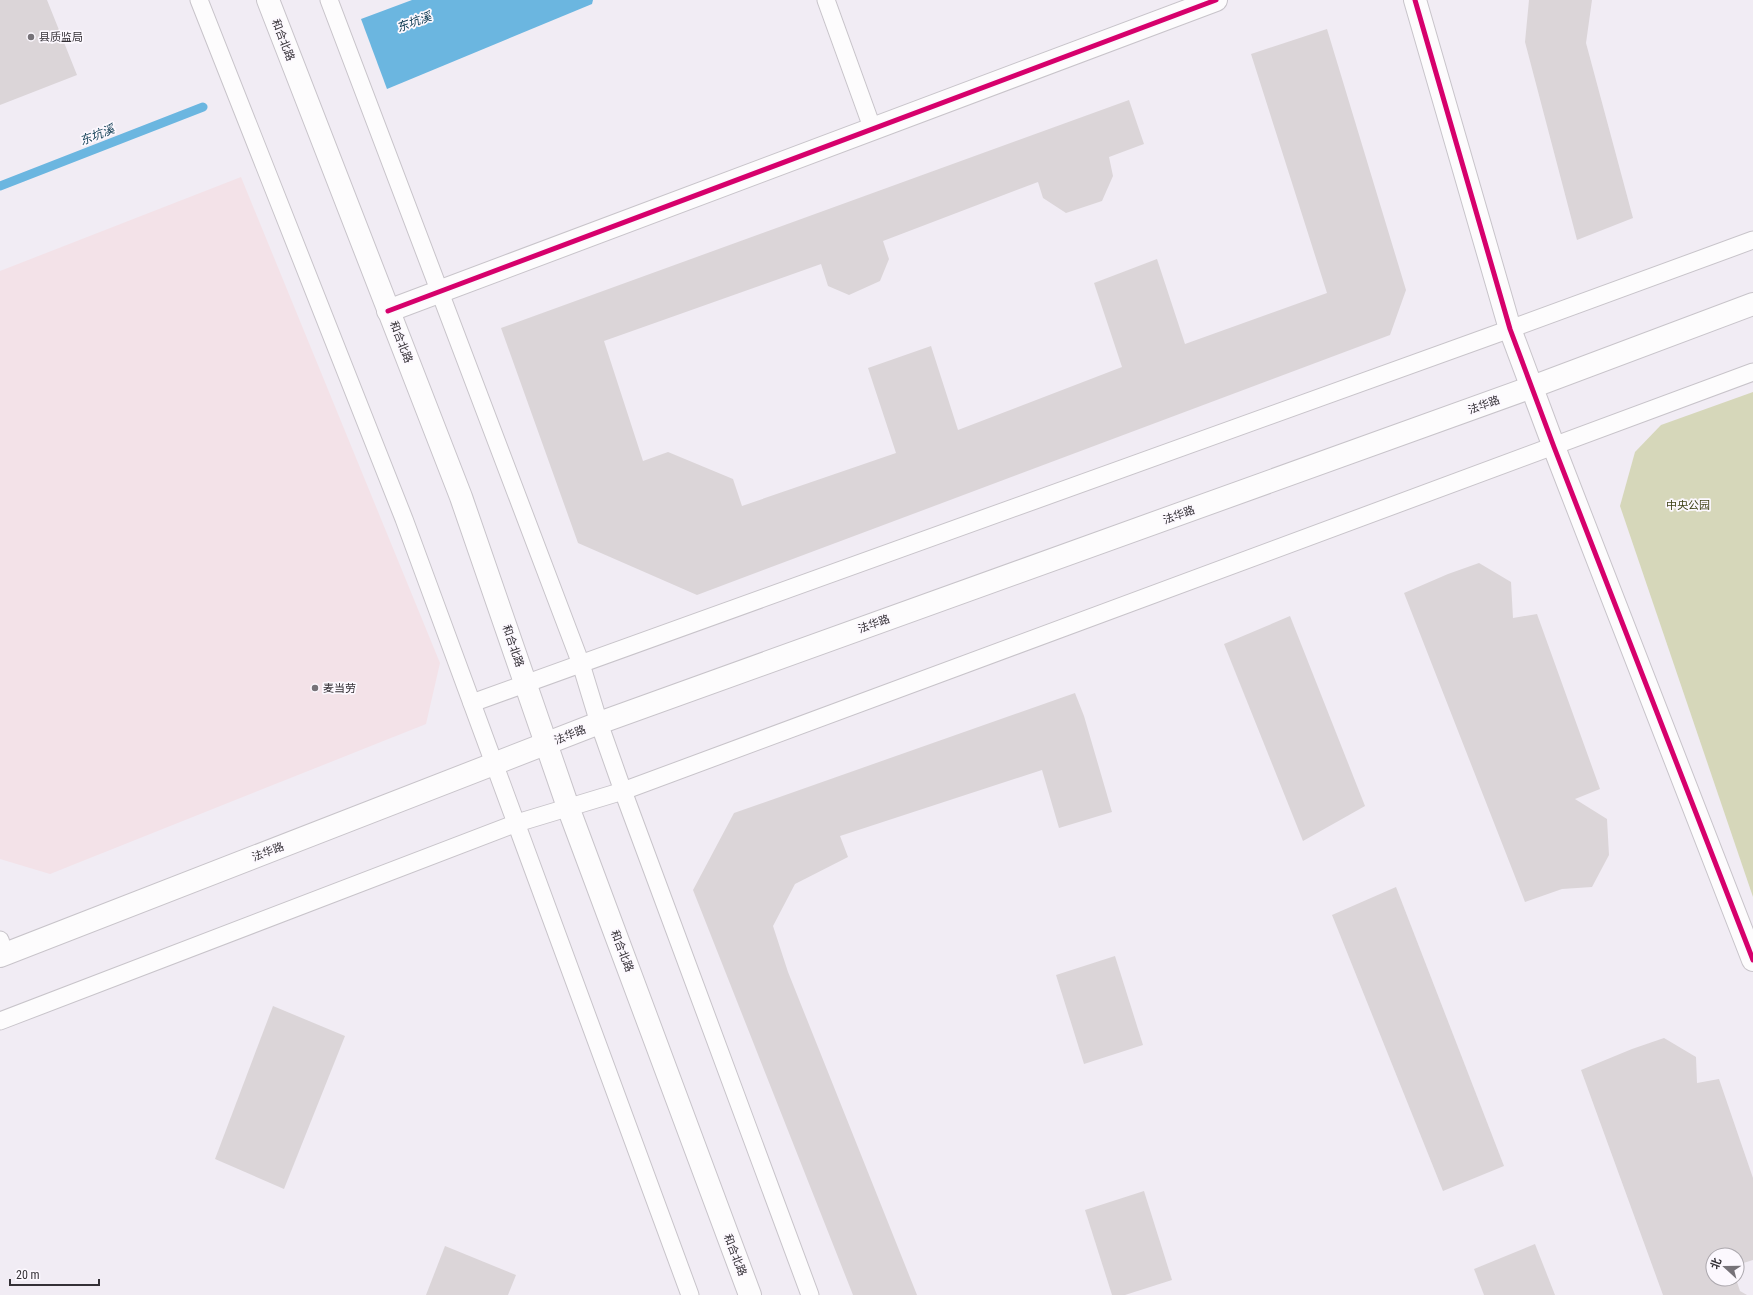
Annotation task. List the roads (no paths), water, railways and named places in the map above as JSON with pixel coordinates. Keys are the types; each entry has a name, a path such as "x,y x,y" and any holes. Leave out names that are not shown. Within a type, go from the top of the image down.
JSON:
{"main road":[{"name":"和合北路","path":"268,0 461,497 568,807 750,1295"},
{"path":"388,311 1216,0"},
{"path":"1415,0 1510,329 1554,447 1753,960"},
{"name":"法华路","path":"2,950 495,765 599,723 1532,388 1753,304"}],"lane":[{"path":"199,0 404,518 690,1295"},
{"path":"329,0 581,664 599,723 623,791 810,1295"},
{"path":"826,0 872,130"},
{"path":"472,703 1753,240"},
{"path":"0,1021 517,823 623,791 1753,372"}],"water":[{"path":"412,0 593,0 592,4 387,89 361,19"}],"waterway":[{"name":"东坑溪","path":"0,186 203,107"}],"place":[{"name":"县质监局","path":"31,37"},
{"name":"麦当劳","path":"315,688"}],"park label":[{"name":"中央公园","path":"1688,505"}]}
